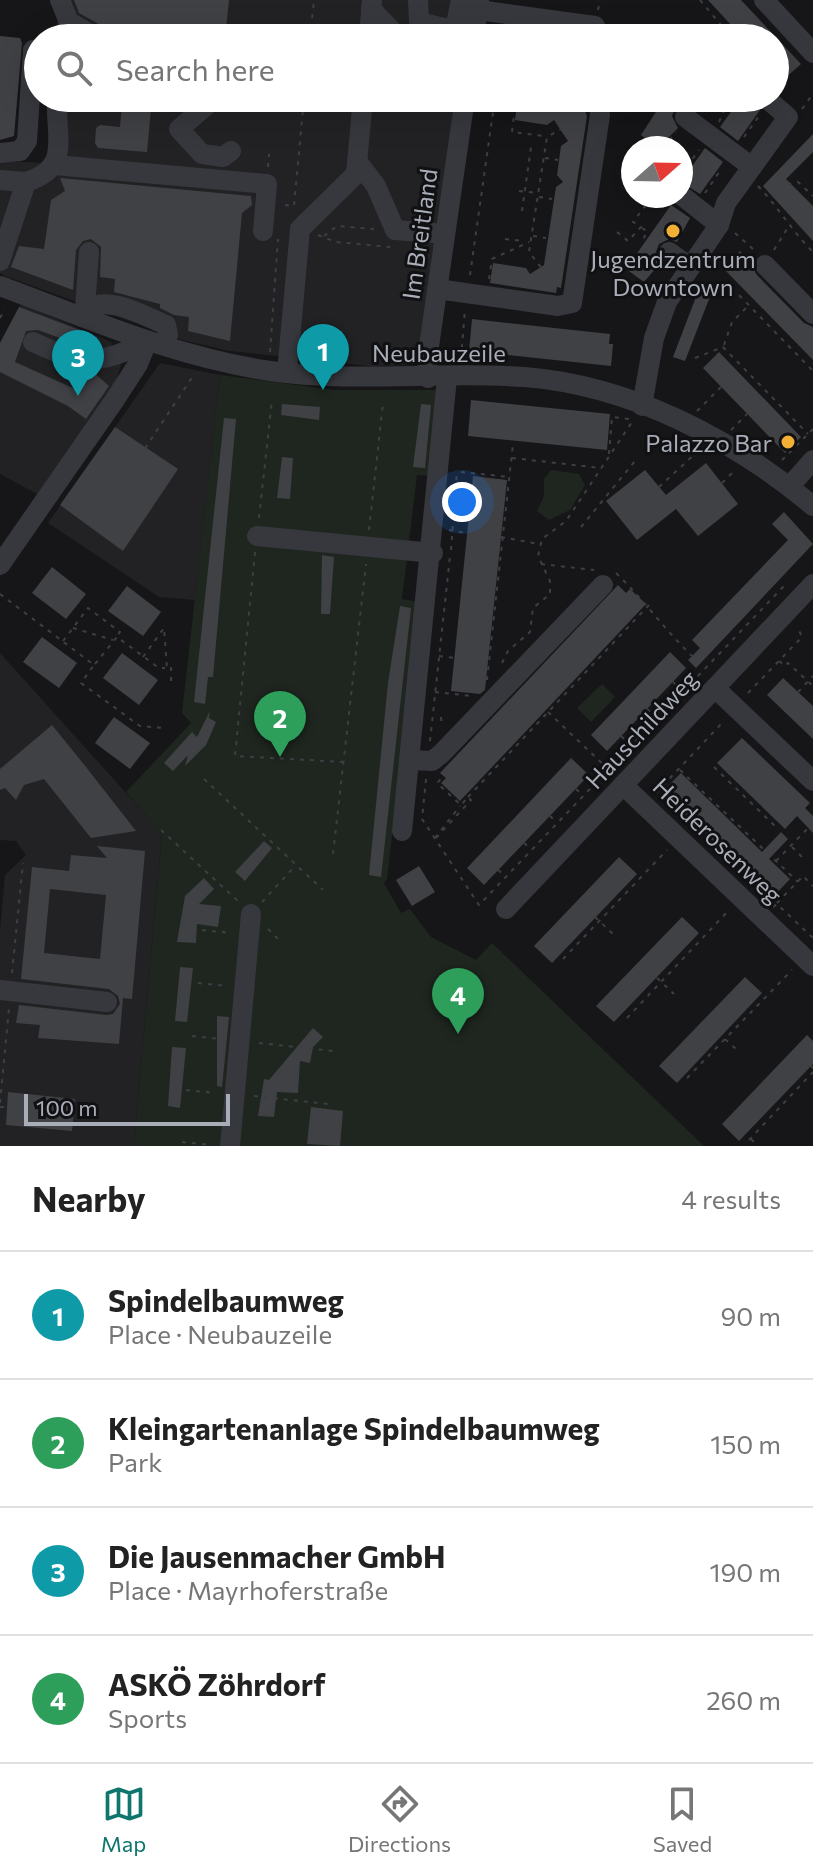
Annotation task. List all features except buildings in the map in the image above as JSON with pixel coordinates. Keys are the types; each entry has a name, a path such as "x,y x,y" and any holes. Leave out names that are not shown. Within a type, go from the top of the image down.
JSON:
{"street":[{"path":"60,0 73,24"},
{"path":"418,0 419,22 427,24"},
{"path":"764,0 786,24"},
{"path":"456,24 473,3"},
{"path":"473,3 584,24"},
{"path":"473,3 474,24"},
{"path":"370,24 372,4"},
{"path":"372,4 388,24"},
{"path":"789,27 813,53"},
{"path":"0,153 20,151 27,141 29,112"},
{"path":"0,180 26,182 46,176 55,165 58,151 57,112"},
{"path":"199,112 179,129 202,154 223,157 231,151"},
{"path":"287,373 300,229 356,174 362,112"},
{"name":"Im Breitland","path":"402,831 419,761 427,691 431,655 433,553 444,530 445,374 427,360 463,112"},
{"path":"437,289 564,307 572,303 600,112"},
{"path":"638,413 659,320 723,226 726,203 753,174 788,117 782,112"},
{"path":"686,118 753,174"},
{"path":"357,161 376,186 395,238 445,234"},
{"path":"55,165 267,184 263,231"},
{"path":"0,261 26,182"},
{"path":"693,204 723,226"},
{"path":"84,313 89,252"},
{"path":"669,252 691,272"},
{"path":"766,264 813,314"},
{"name":"Neubauzeile","path":"0,286 84,313 147,342 189,355 287,373 445,374 559,382 730,447 790,486 813,506"},
{"path":"84,313 96,303 114,304 166,325 168,335"},
{"path":"33,342 68,358 86,362 119,355 147,342"},
{"path":"0,565 45,505 130,377 147,342"},
{"path":"790,486 813,460"},
{"path":"257,536 433,553"},
{"path":"419,761 441,754 488,700 506,673 607,576"},
{"name":"Hauschildweg","path":"506,909 715,688 805,586"},
{"path":"715,688 813,781"},
{"name":"Heiderosenweg","path":"623,785 806,965"},
{"path":"230,1146 250,924"},
{"path":"0,990 107,1002"}],"path":[{"path":"311,24 314,0"},
{"path":"699,1 719,24"},
{"path":"265,204 294,206 303,112"},
{"path":"477,295 494,112"},
{"path":"514,112 512,132 547,137 568,125"},
{"path":"672,136 686,118"},
{"path":"547,137 529,252 547,275"},
{"path":"522,211 531,147"},
{"path":"544,158 558,160"},
{"path":"753,174 789,227 813,252"},
{"path":"772,198 783,185 798,182 813,196"},
{"path":"519,191 552,199"},
{"path":"643,240 647,231 633,222 644,208"},
{"path":"324,236 337,226 395,238"},
{"path":"723,226 766,264 789,227"},
{"path":"617,232 628,241 641,227"},
{"path":"269,358 279,232 324,236 336,242 395,238"},
{"path":"532,236 546,238"},
{"path":"505,239 531,242"},
{"path":"445,374 492,259 526,241"},
{"path":"691,272 709,287 736,292 813,371"},
{"path":"695,358 723,347 732,322 749,305"},
{"path":"723,347 808,434"},
{"path":"134,465 199,367"},
{"path":"692,416 721,387"},
{"path":"272,400 235,756 344,762"},
{"path":"333,854 383,403"},
{"path":"609,457 612,417 638,413"},
{"path":"488,662 506,673 508,651 530,632 533,608 550,594 550,581 540,564 540,545 566,521 638,413"},
{"path":"728,433 747,414"},
{"path":"779,464 813,429"},
{"path":"759,451 771,438"},
{"path":"427,691 488,700 488,662 513,444"},
{"path":"659,487 688,463 704,444"},
{"path":"511,458 601,468"},
{"path":"581,527 635,461"},
{"path":"722,483 739,463"},
{"path":"449,470 509,477"},
{"path":"459,471 444,530 419,761 422,819 479,905 784,586 805,586"},
{"path":"444,530 467,533"},
{"path":"502,537 540,545"},
{"path":"540,564 607,576 649,605 657,621 692,656"},
{"path":"776,586 780,590"},
{"path":"0,594 94,665"},
{"path":"435,839 438,830 468,797 649,605"},
{"path":"62,641 88,608 120,632 81,683 140,726 164,728"},
{"path":"748,615 753,619"},
{"path":"72,628 115,639 159,668 171,668 171,681 175,682"},
{"path":"143,657 164,628 167,669"},
{"path":"722,642 726,646"},
{"path":"431,655 454,658"},
{"path":"779,660 785,666 788,663 813,686"},
{"path":"701,665 705,669"},
{"path":"798,692 813,676"},
{"path":"673,682 683,691"},
{"path":"647,709 657,718"},
{"path":"548,711 608,769"},
{"path":"621,736 631,745"},
{"path":"714,767 776,827"},
{"path":"678,769 798,882"},
{"path":"442,778 437,783 461,805"},
{"path":"204,779 323,890"},
{"path":"576,789 583,796"},
{"path":"435,839 471,800 468,797"},
{"path":"550,816 557,823"},
{"path":"776,862 813,823"},
{"path":"161,830 250,924 279,940"},
{"path":"524,843 531,850"},
{"path":"563,959 673,844"},
{"path":"791,846 805,860"},
{"path":"202,930 250,924 296,865"},
{"path":"498,870 506,877"},
{"path":"777,904 803,876 813,886"},
{"path":"623,888 627,892"},
{"path":"627,1018 735,903"},
{"path":"595,917 614,935"},
{"path":"567,947 571,951"},
{"path":"686,948 690,951"},
{"path":"687,1078 752,1011 806,965"},
{"path":"657,978 674,994"},
{"path":"198,983 245,988"},
{"path":"629,1007 633,1011"},
{"path":"749,1008 752,1011"},
{"path":"192,1036 333,1051"},
{"path":"720,1037 736,1049"},
{"path":"692,1067 695,1070"},
{"path":"758,1146 750,1139 812,1069"},
{"path":"186,1090 328,1104"},
{"path":"782,1096 786,1101"},
{"path":"0,1107 7,1107"},
{"path":"755,1125 759,1129"},
{"path":"182,1142 221,1146"}],"shaded area":[{"path":"55,0 473,0 469,24 57,24"},
{"path":"51,112 457,112 417,362 414,365 369,366 230,351 182,340 5,276 0,273 0,161 47,163"},
{"path":"21,304 111,342 121,365 113,390 41,496 0,474 0,343"},
{"path":"160,363 220,375 195,600 159,597 48,523"},
{"path":"220,375 335,390 438,390 433,476 417,475 402,599 419,602 387,879 384,883 401,913 410,909 431,937 476,960 492,943 704,1146 134,1146 162,834 126,792 191,723 182,713"},
{"path":"551,470 579,474 585,485 570,510 549,520 537,511 544,496 544,479"},
{"path":"0,653 162,833 134,1146 0,1146 0,931 5,875 26,855 16,841 0,840"},
{"path":"602,684 615,697 591,722 577,708"}],"place":[{"name":"Jugendzentrum Downtown","path":"673,231"},
{"name":"Spindelbaumweg","path":"323,390"},
{"name":"Die Jausenmacher GmbH","path":"78,396"},
{"name":"Palazzo Bar","path":"788,442"},
{"name":"Kleingartenanlage Spindelbaumweg","path":"280,757"},
{"name":"ASKÖ Zöhrdorf","path":"458,1034"}]}
